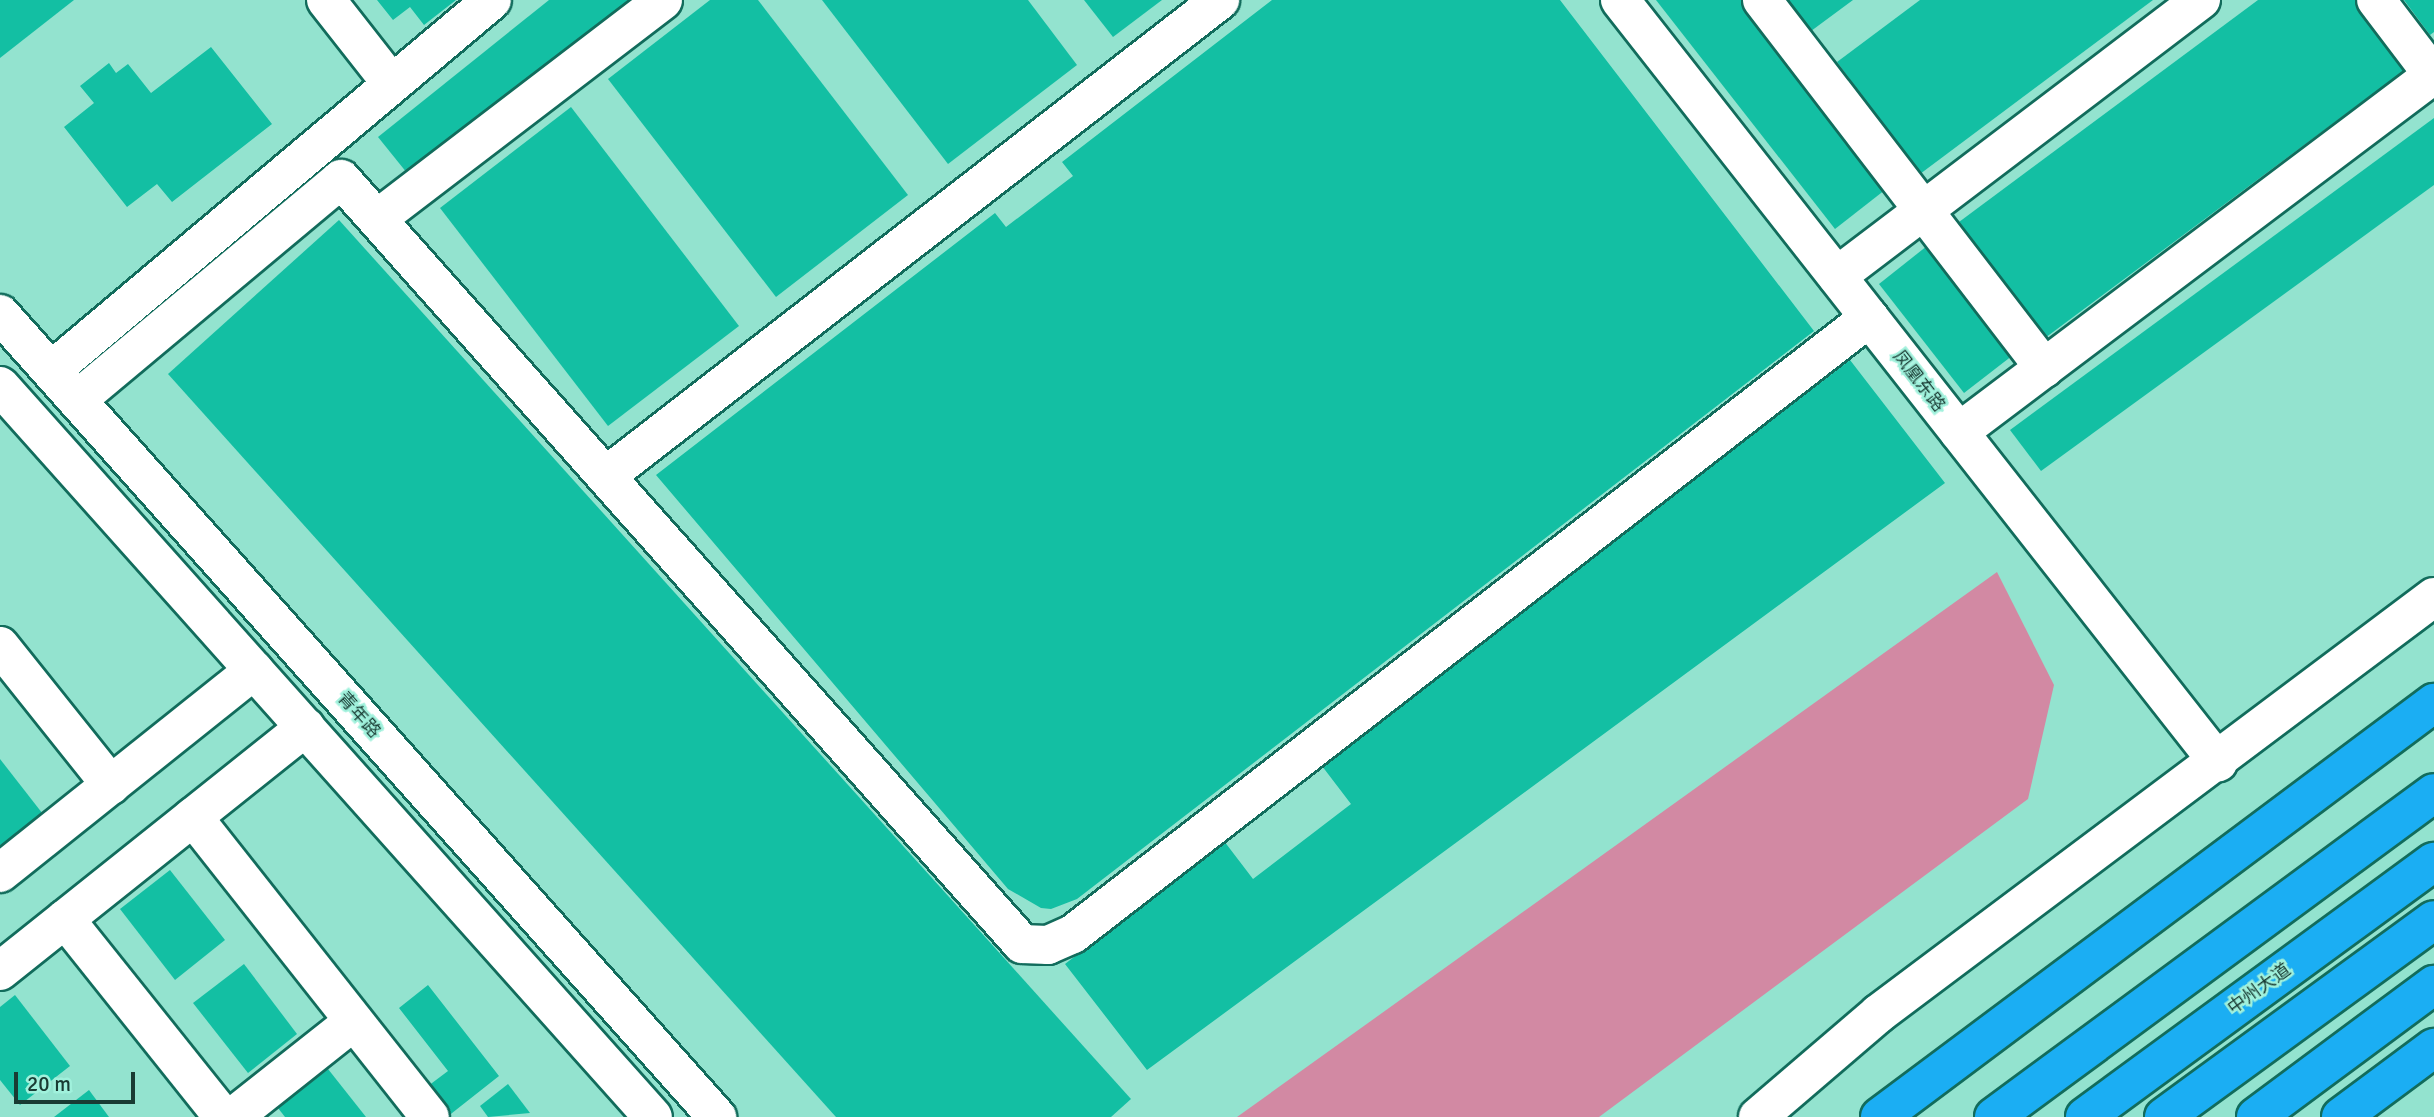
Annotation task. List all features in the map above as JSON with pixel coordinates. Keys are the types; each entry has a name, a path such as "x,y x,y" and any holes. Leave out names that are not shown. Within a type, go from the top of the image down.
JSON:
{"highway":[{"path":"1880,1117 2434,703"},
{"path":"1994,1117 2434,793"},
{"name":"中州大道","path":"2085,1117 2434,862"},
{"path":"2164,1117 2434,920"},
{"path":"2256,1117 2434,985"},
{"path":"2341,1117 2434,1048"}],"street":[{"path":"326,0 391,83"},
{"path":"51,371 492,0"},
{"path":"377,219 663,0"},
{"path":"606,476 1220,0"},
{"name":"凤凰东路","path":"1620,0 2218,762"},
{"path":"1762,0 2045,368"},
{"path":"1836,276 2202,0"},
{"path":"1959,432 2433,75 2376,0"},
{"path":"77,400 341,180 1022,944 1048,945 1073,934 1869,318"},
{"name":"青年路","path":"0,314 717,1117"},
{"path":"0,386 653,1117"},
{"path":"1758,1117 1878,1014 2218,762 2434,597"},
{"path":"0,646 111,785"},
{"path":"0,873 254,670"},
{"path":"0,971 306,727"},
{"path":"193,817 430,1117"},
{"path":"65,919 223,1117"},
{"path":"233,1117 354,1021"}],"shaded area":[{"path":"1997,572 2054,685 2028,799 1599,1117 1237,1117"}],"building":[{"path":"0,0 74,0 0,58"},
{"path":"377,0 456,0 424,25 410,7 393,20"},
{"path":"549,0 632,0 407,173 378,137"},
{"path":"710,0 758,0 908,195 776,297 608,79"},
{"path":"822,0 1028,0 1077,65 948,164"},
{"path":"1084,0 1162,0 1113,37"},
{"path":"1272,0 1560,0 1814,331 1077,899 1051,909 1041,908 1008,889 656,475 995,213 1006,227 1073,176 1062,162"},
{"path":"1656,0 1744,0 1890,186 1835,229"},
{"path":"1781,0 1853,0 1807,34"},
{"path":"1920,0 2153,0 1920,174 1837,62"},
{"path":"2258,0 2365,0 2413,64 2045,338 1959,222"},
{"path":"2404,0 2434,0 2434,32 2430,35"},
{"path":"211,47 272,124 172,202 157,184 127,207 64,127 94,103 80,86 109,63 116,73 128,64 151,93"},
{"path":"571,107 739,326 608,426 440,208"},
{"path":"2434,118 2434,185 2041,471 2010,430"},
{"path":"339,220 1131,1099 1111,1117 836,1117 168,374"},
{"path":"1932,242 2017,352 1964,393 1879,284"},
{"path":"1850,360 1945,483 1147,1070 1065,964 1224,841 1253,879 1351,804 1322,766"},
{"path":"0,759 46,818 0,854"},
{"path":"170,870 225,940 175,980 120,909"},
{"path":"244,964 297,1034 248,1073 193,1003"},
{"path":"428,985 499,1076 447,1117 424,1089 448,1071 399,1008"},
{"path":"15,995 70,1066 20,1105 0,1080 0,1007"},
{"path":"328,1069 366,1117 285,1117 278,1108"},
{"path":"508,1084 530,1113 488,1117 480,1106"},
{"path":"89,1090 109,1117 54,1117"}]}
